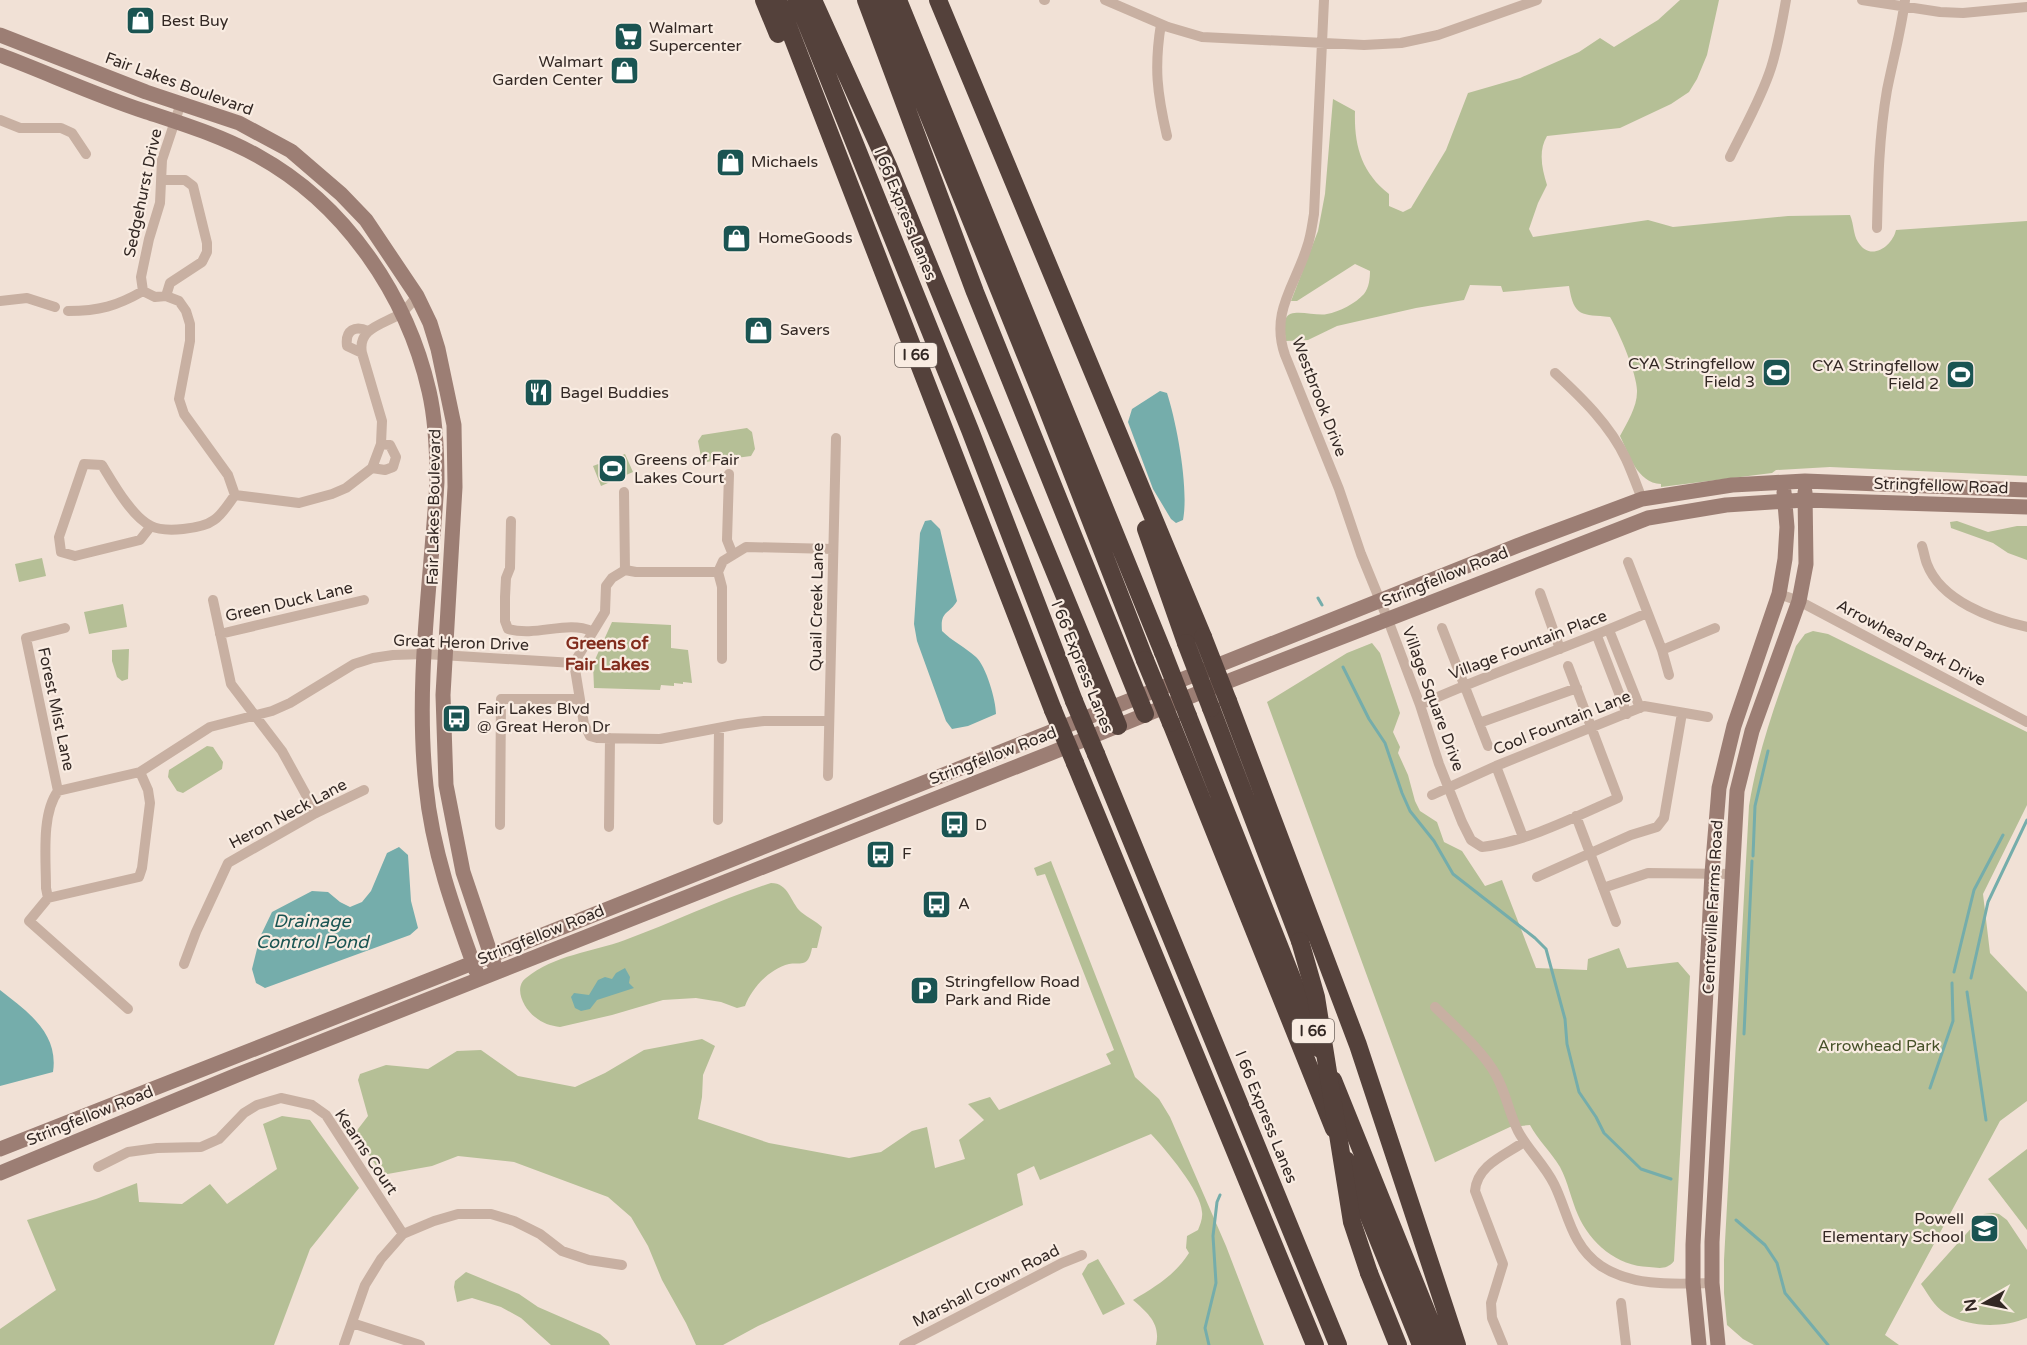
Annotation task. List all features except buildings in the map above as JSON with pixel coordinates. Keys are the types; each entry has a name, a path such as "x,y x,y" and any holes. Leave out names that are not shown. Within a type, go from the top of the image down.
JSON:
{"highway":[{"path":"764,0 780,38 825,117"},
{"name":"I 66","path":"778,0 1053,710 1315,1345"},
{"name":"I 66 Express Lanes","path":"797,0 970,430 1074,701 1338,1345"},
{"path":"813,0 888,166 1118,726"},
{"path":"866,0 975,292 1145,714"},
{"path":"882,0 1421,1345"},
{"name":"I 66","path":"898,0 1163,652 1440,1345"},
{"path":"938,0 1099,390 1160,571 1194,640 1228,701 1358,1045 1457,1345"},
{"path":"1194,640 1211,708 1300,940 1317,997 1352,1222 1369,1273 1398,1345"},
{"path":"1310,1274 1344,1345"}],"main road":[{"name":"Fair Lakes Boulevard","path":"0,35 146,92 239,123 291,151 341,194 366,220 417,296 438,349 454,425 455,487 443,706 446,785 453,829 464,872 497,973"},
{"name":"Fair Lakes Boulevard","path":"0,55 231,142 260,157 294,179 346,227 375,266 402,313 416,346 429,392 436,450 437,482 425,654 423,742 426,787 433,831 444,874 479,980"},
{"name":"Stringfellow Road","path":"0,1149 473,963 1380,600 1642,499 1732,485 1783,481 2027,490"},
{"name":"Centreville Farms Road","path":"1699,1345 1693,1283 1693,1245 1719,788 1734,726 1779,594 1785,560 1786,527 1783,481"},
{"name":"Centreville Farms Road","path":"1718,1345 1712,1283 1712,1242 1737,791 1752,732 1799,601 1806,564 1805,481"},
{"name":"Stringfellow Road","path":"0,1173 237,1075 1145,714 1648,518 1726,505 1805,500 2027,507"}],"street":[{"path":"1106,0 1161,24 1202,37 1365,45 1394,44 1421,39 1537,0"},
{"name":"Westbrook Drive","path":"1324,0 1312,223 1308,247 1281,315 1281,340 1388,620"},
{"path":"1730,157 1760,96 1770,69 1786,0"},
{"path":"1862,0 1905,3 1963,13 2027,7"},
{"path":"1877,228 1882,126 1905,3"},
{"path":"1161,24 1156,54 1156,73 1167,136"},
{"name":"Sedgehurst Drive","path":"143,291 141,277 160,203 162,160 181,103"},
{"path":"0,120 20,128 61,128 72,133 86,154"},
{"path":"160,180 185,180 194,186 207,243 207,252 202,262 170,283 166,296"},
{"path":"68,311 101,309 123,303 143,291 155,297 166,296 179,301 186,311 190,324 190,341 179,399 184,414 228,475 235,495"},
{"path":"235,495 299,503 346,488 372,468 381,444 382,421 362,353 364,336 371,328 402,313 417,296"},
{"path":"0,301 27,298 55,307"},
{"path":"402,313 426,314"},
{"path":"362,353 347,346 346,339 349,332 355,328 368,331"},
{"path":"1555,373 1583,399 1607,428 1626,458 1642,499"},
{"name":"Quail Creek Lane","path":"828,776 836,438"},
{"path":"372,468 385,470 393,466 396,457 390,445 381,444"},
{"path":"151,526 140,540 75,556 61,552 59,537 84,464 102,465 128,505 151,526 175,530 213,521 235,495"},
{"path":"729,474 727,540 733,555"},
{"path":"624,492 625,570"},
{"path":"511,521 510,568 506,578 505,597 505,621 508,629 549,631 564,627 582,627 592,631"},
{"path":"1922,546 1927,565 1938,583 1984,615 2027,627"},
{"path":"722,659 722,586 718,572 723,561 746,547 833,549"},
{"path":"1628,562 1670,675"},
{"path":"718,572 625,570 612,578 606,586 605,612 574,663 584,724 590,736 660,739 764,721 829,721"},
{"path":"1540,593 1560,649"},
{"name":"Arrowhead Park Drive","path":"1779,594 1799,601 2027,722"},
{"name":"Green Duck Lane","path":"213,600 231,684 282,751 316,813"},
{"name":"Green Duck Lane","path":"220,633 364,600"},
{"name":"Village Fountain Place","path":"1420,705 1463,685 1597,636 1647,613"},
{"name":"Village Square Drive","path":"1388,620 1462,822 1471,840 1482,847 1523,837 1618,798 1592,728"},
{"name":"Forest Mist Lane","path":"58,790 26,638 65,628"},
{"path":"1442,628 1488,747"},
{"path":"1662,650 1715,628"},
{"path":"1609,630 1640,708"},
{"path":"1597,636 1627,714"},
{"name":"Great Heron Drive","path":"58,790 140,772 210,728 272,711 291,703 354,664 393,655 425,654 574,663"},
{"path":"1568,666 1592,728"},
{"path":"1479,723 1577,688"},
{"path":"500,825 501,699 579,699"},
{"name":"Cool Fountain Lane","path":"1432,795 1496,766 1644,706 1708,717"},
{"path":"1537,877 1631,835 1657,827 1664,818 1682,713"},
{"path":"718,820 719,728"},
{"path":"609,827 610,738"},
{"path":"1496,766 1523,837"},
{"path":"128,1009 29,921 48,898 139,877 150,803 148,790 140,772"},
{"path":"48,898 46,888 48,816 58,790"},
{"name":"Heron Neck Lane","path":"184,964 228,863 316,813 364,790"},
{"path":"1576,816 1616,922"},
{"path":"1603,888 1648,873 1732,874"},
{"path":"1435,1007 1488,1063 1497,1076 1516,1128 1524,1142 1541,1161 1555,1185 1570,1228 1584,1250 1599,1265 1623,1278 1651,1282 1712,1283"},
{"name":"Kearns Court","path":"98,1167 128,1152 157,1148 201,1147 219,1139 244,1113 256,1106 281,1098 312,1104 326,1115 403,1234"},
{"path":"1503,1345 1492,1318 1491,1303 1503,1264 1475,1191 1476,1179 1484,1169 1524,1142"},
{"path":"345,1345 365,1285 381,1259 403,1234 458,1214 491,1214 514,1221 540,1234 562,1251 588,1260 622,1265"},
{"name":"Marshall Crown Road","path":"904,1345 919,1342 1062,1263 1082,1255"},
{"path":"1621,1303 1626,1345"},
{"path":"352,1323 420,1345"}],"green space":[{"path":"1680,0 1719,0 1707,55 1689,92 1671,104 1620,128 1547,136 1542,148 1542,166 1547,185 1529,229 1533,237 1648,220 1673,227 1788,216 1850,215 1858,242 1868,251 1874,251 1885,247 1896,230 2027,221 2027,476 1830,467 1776,470 1772,473 1661,487 1661,484 1646,479 1640,473 1620,436 1633,409 1637,392 1631,365 1618,333 1610,317 1586,314 1577,309 1569,286 1503,292 1501,286 1470,285 1464,300 1337,326 1308,340 1286,341 1284,330 1286,318 1289,315 1299,313 1323,315 1337,311 1361,297 1366,292 1369,283 1370,271 1355,264 1297,301 1291,301 1318,231 1325,194 1333,99 1355,111 1356,135 1361,157 1372,177 1389,194 1389,206 1403,212 1411,208 1446,150 1468,93 1520,78 1579,52 1600,38 1614,47 1658,20"},
{"path":"747,428 752,432 755,449 751,456 706,462 701,457 698,441 702,435"},
{"name":"Greens of Fair Lakes Court","path":"625,454 633,472 601,486 593,466"},
{"path":"1957,521 1988,532 2027,526 2027,560 2008,553 1993,543 1951,528 1950,522"},
{"path":"42,558 46,576 19,582 15,564"},
{"path":"123,604 127,627 89,634 84,612"},
{"path":"612,622 671,625 671,648 688,650 692,683 674,683 674,686 661,685 660,690 594,688 593,664"},
{"name":"Arrowhead Park","path":"1813,631 1828,634 2027,732 2027,805 1983,894 1990,953 2027,992 2027,1101 2000,1121 1885,1335 1899,1345 1754,1345 1727,1325 1724,1260 1749,806 1763,745 1796,646 1805,634"},
{"path":"1372,643 1380,653 1400,713 1393,732 1400,747 1398,753 1420,811 1437,822 1444,842 1462,851 1485,886 1502,880 1536,968 1587,970 1588,959 1619,948 1627,968 1678,962 1690,976 1674,1261 1669,1266 1656,1268 1637,1266 1616,1257 1597,1243 1578,1215 1560,1167 1530,1125 1510,1127 1435,1162 1267,702 1347,653"},
{"path":"129,649 128,679 122,681 117,677 112,661 112,650"},
{"path":"207,746 213,747 223,762 222,769 183,793 177,791 168,777 169,770"},
{"path":"1051,861 1135,1077 1159,1099 1170,1117 1226,1246 1264,1345 1156,1345 1155,1325 1148,1314 1133,1300 1164,1280 1183,1261 1189,1253 1186,1248 1187,1236 1198,1230 1202,1214 1196,1193 1189,1182 1151,1134 1040,1180 1034,1166 1017,1174 1023,1205 758,1326 723,1345 696,1345 662,1280 648,1246 631,1217 608,1197 514,1162 458,1156 432,1166 382,1175 355,1133 368,1116 358,1080 360,1074 386,1065 428,1069 457,1051 481,1050 518,1076 575,1087 605,1073 644,1050 702,1039 715,1046 703,1075 698,1119 769,1143 849,1158 881,1152 912,1131 927,1127 935,1168 965,1159 959,1140 984,1120 968,1104 990,1097 999,1110 1111,1064 1106,1054 1114,1050 1045,874 1037,876 1034,868"},
{"path":"771,883 782,886 797,908 822,927 817,948 812,948 807,961 782,967 768,975 757,986 745,1006 737,1008 721,1002 696,998 663,1000 560,1027 538,1019 524,1004 520,993 522,982 549,964 625,940"},
{"path":"282,1116 310,1120 359,1188 310,1249 274,1345 0,1345 0,1329 56,1290 27,1220 96,1199 137,1183 139,1202 182,1204 210,1184 227,1204 277,1169 263,1124"},
{"path":"2027,1149 2027,1230 1988,1179"},
{"path":"1993,1213 2007,1220 2027,1250 2027,1318 1996,1325 1964,1322 1941,1310 1921,1284 1984,1214"},
{"path":"1098,1259 1125,1304 1103,1315 1082,1274 1088,1264"},
{"path":"466,1272 519,1294 538,1307 600,1334 610,1345 551,1345 521,1318 501,1307 472,1298 457,1302 455,1281"}],"water":[{"path":"1160,391 1167,393 1171,406 1183,474 1183,520 1176,523 1171,519 1153,489 1128,422 1132,409"},
{"path":"931,520 940,529 957,601 942,619 942,631 980,661 990,684 996,708 996,714 968,726 952,729 946,721 917,641 914,624 920,533 925,521"},
{"name":"Drainage Control Pond","path":"399,847 408,855 411,901 418,928 410,935 265,988 256,983 252,969 260,937 272,912 312,891 328,892 350,907 362,902 371,891 387,853"},
{"path":"625,968 630,977 629,983 634,988 597,1000 590,1009 581,1011 575,1008 571,997 574,993 589,995 598,980 605,977 612,979 616,973"},
{"path":"0,990 21,1006 46,1034 54,1058 53,1072 0,1086"}],"waterway":[{"path":"1318,598 1322,605"},
{"path":"1343,667 1369,719 1385,743 1410,811 1434,841 1453,874 1546,949 1565,1019 1567,1044 1579,1092 1604,1133 1641,1169 1671,1179"},
{"path":"1753,856 1755,806 1768,751"},
{"path":"1971,978 1988,902 2027,820"},
{"path":"1954,972 1974,890 2003,835"},
{"path":"1744,1034 1752,861"},
{"path":"1930,1088 1953,1021 1952,983"},
{"path":"1967,992 1986,1120"},
{"path":"1209,1345 1205,1328 1216,1283 1213,1236 1220,1195"},
{"path":"1736,1220 1765,1245 1777,1263 1785,1293 1828,1345"}],"place":[{"name":"Best Buy","path":"140,21"},
{"name":"Walmart Supercenter","path":"628,37"},
{"name":"Walmart Garden Center","path":"624,71"},
{"name":"Michaels","path":"730,162"},
{"name":"HomeGoods","path":"737,238"},
{"name":"Savers","path":"759,330"},
{"name":"CYA Stringfellow Field 3","path":"1776,373"},
{"name":"CYA Stringfellow Field 2","path":"1960,375"},
{"name":"Bagel Buddies","path":"539,393"},
{"name":"Greens of Fair Lakes Court","path":"613,469"},
{"name":"Fair Lakes Blvd @ Great Heron Dr","path":"456,718"},
{"name":"D","path":"954,825"},
{"name":"F","path":"881,854"},
{"name":"A","path":"937,904"},
{"name":"Stringfellow Road Park and Ride","path":"924,991"},
{"name":"Powell Elementary School","path":"1985,1228"}],"district":[{"name":"Greens of Fair Lakes","path":"607,653"}]}
